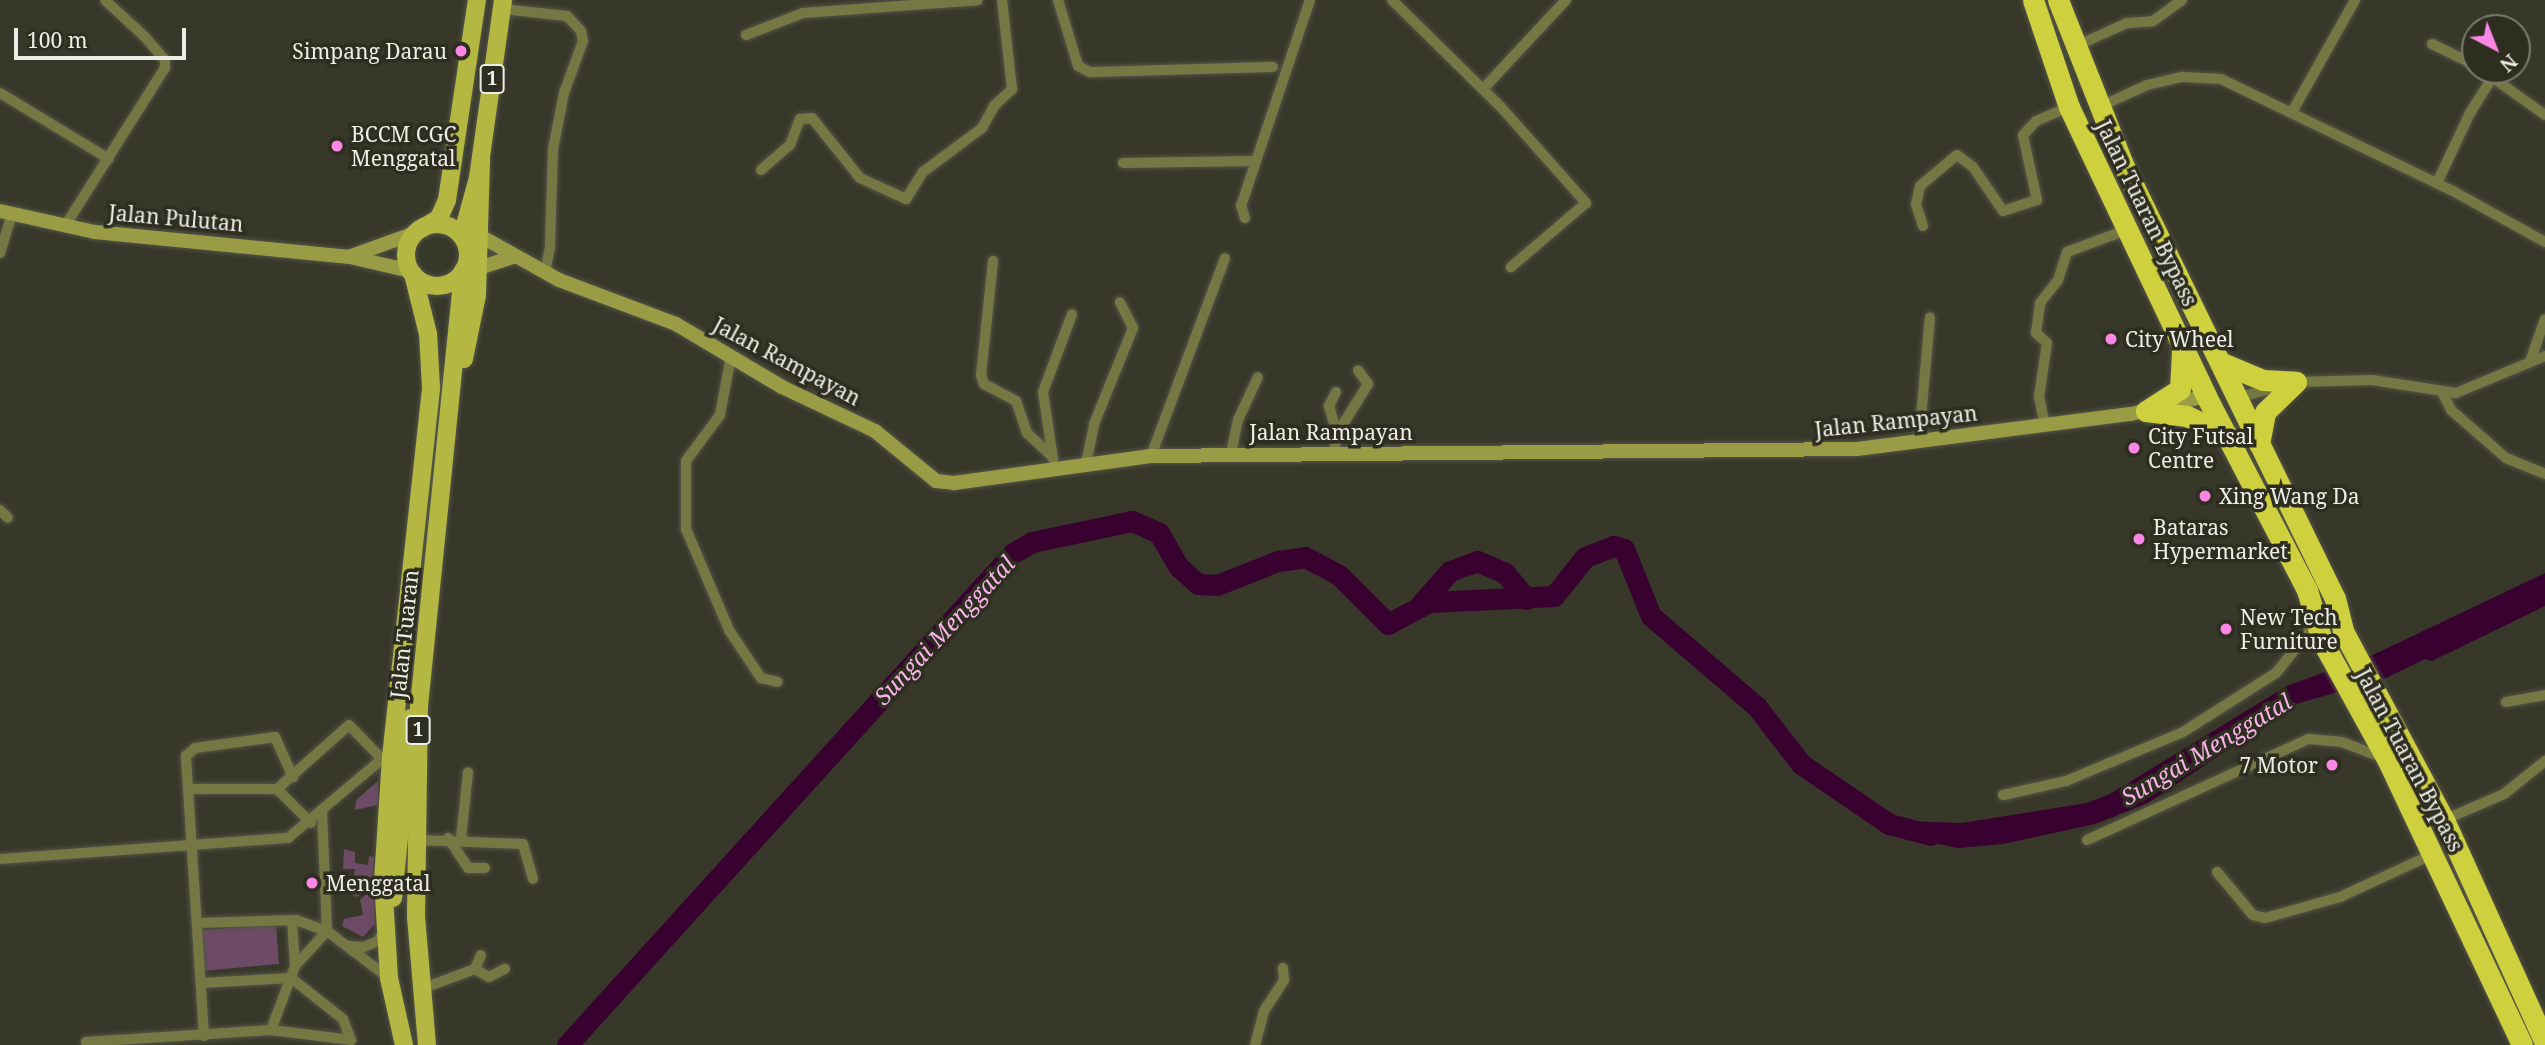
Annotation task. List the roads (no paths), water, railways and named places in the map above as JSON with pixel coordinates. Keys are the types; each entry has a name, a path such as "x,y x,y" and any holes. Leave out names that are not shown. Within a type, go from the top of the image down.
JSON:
{"highway":[{"name":"Jalan Tuaran Bypass","path":"2033,0 2069,107 2206,396 2230,438 2314,606 2322,641 2351,700 2387,759 2522,1045"},
{"name":"Jalan Tuaran Bypass","path":"2058,0 2099,107 2335,598 2343,631 2372,690 2444,820 2545,1043"},
{"path":"2099,107 2101,136 2210,365 2206,396"},
{"path":"2146,411 2180,389 2182,341"},
{"path":"2222,363 2263,380 2296,382"},
{"path":"2259,444 2265,412 2296,382"},
{"path":"2146,411 2187,416 2230,438"}],"main road":[{"name":"1","path":"412,273 406,252 418,231 439,218 447,200 477,0"},
{"name":"1","path":"471,269 461,236 481,158 503,4"},
{"path":"412,273 439,286 453,281 471,269 482,237 481,158"},
{"path":"418,231 443,225 461,236"},
{"name":"Jalan Tuaran","path":"428,1045 421,989 416,840 419,706 449,426 471,269"},
{"name":"Jalan Tuaran","path":"404,1045 389,978 384,856 387,758 431,387 428,334 412,273"},
{"path":"400,662 402,676 409,678 438,445 449,426"},
{"path":"385,929 395,893 408,723 419,706"}],"street":[{"path":"65,226 165,68 165,60 145,37 105,0"},
{"path":"746,35 803,13 978,0"},
{"path":"761,170 790,145 800,119 812,118 860,178 906,199 923,172 982,128 994,106 1012,89 1002,0"},
{"path":"1058,0 1078,66 1090,72 1273,67"},
{"path":"1245,218 1241,206 1310,0"},
{"path":"1392,0 1483,89 1586,203 1511,267"},
{"path":"1483,89 1566,0"},
{"path":"2076,46 2127,23 2153,21 2182,0"},
{"path":"2292,112 2355,0"},
{"path":"503,4 567,16 581,31 583,41 564,93 554,149 552,227 545,272"},
{"path":"2432,44 2461,58"},
{"path":"2099,107 2147,85 2183,77 2221,79 2437,183 2545,242"},
{"path":"2437,183 2470,113 2488,84"},
{"path":"2501,84 2545,115"},
{"path":"0,93 109,159"},
{"path":"1923,226 1916,204 1920,186 1957,155 1973,167 2003,211 2038,200 2023,135 2036,121 2069,107"},
{"path":"1123,163 1255,161"},
{"path":"2,248 6,214"},
{"name":"Jalan Pulutan","path":"6,214 65,226 350,257 412,273"},
{"path":"2045,425 2039,397 2047,343 2036,333 2040,303 2058,280 2067,252 2129,229"},
{"name":"Jalan Pulutan","path":"350,257 418,231"},
{"name":"Jalan Rampayan","path":"482,237 513,257 545,272 676,324 782,387 875,431 936,481 990,481 1086,463 1151,456 1231,453 1798,452 2045,425 2146,411 2206,396"},
{"path":"471,269 513,257"},
{"path":"1151,456 1225,258"},
{"path":"993,261 981,375 984,384 1016,401 1027,433 1051,455"},
{"path":"1086,463 1094,424 1133,328 1120,302"},
{"path":"1058,469 1051,455 1043,392 1072,314"},
{"path":"1919,440 1922,371 1930,317"},
{"path":"2531,359 2545,319"},
{"path":"731,356 720,415 686,461 686,529 729,630 761,678 778,682"},
{"path":"2237,398 2296,382 2372,380 2443,394 2479,386 2531,359 2545,356"},
{"path":"1334,453 1337,434 1368,384 1358,370"},
{"path":"1231,453 1238,420 1258,377"},
{"path":"1336,392 1329,406 1337,434"},
{"path":"2443,394 2451,410 2506,457 2545,474"},
{"path":"2003,795 2066,781 2129,758 2237,700 2276,673 2295,653 2309,632 2314,606"},
{"path":"2506,702 2545,695"},
{"path":"0,859 288,838 311,823 387,758 349,725 277,789 188,789"},
{"path":"204,1036 186,756 191,750 275,737 293,776"},
{"path":"2087,840 2309,739 2342,742 2387,759"},
{"path":"2444,820 2504,794 2545,761"},
{"path":"461,838 468,772"},
{"path":"277,789 311,823"},
{"path":"295,966 327,931 322,813"},
{"path":"448,838 468,868 485,868"},
{"path":"416,840 461,838 523,844 533,879"},
{"path":"2217,872 2253,915 2265,918 2340,897 2432,855"},
{"path":"197,923 292,920 327,931 351,946 389,978"},
{"path":"268,1045 269,1032 295,966 292,920"},
{"path":"351,946 364,947 378,941 385,929"},
{"path":"421,989 475,969 481,955"},
{"path":"1255,1045 1264,1011 1279,991 1283,968"},
{"path":"475,969 489,977 505,969"},
{"path":"86,1042 269,1032 351,1040 343,1019 291,978 201,983"}],"water":[{"path":"2545,573 2545,606 2432,661 2425,659 2386,678 2296,704 2148,803 2095,824 2003,844 1958,848 1900,836 1904,821 1962,823 2087,803 2110,794 2287,686 2375,654"}],"waterway":[{"name":"Sungai Menggatal","path":"567,1045 1013,553 1032,542 1132,521 1159,533 1179,567 1198,584 1217,585 1278,561 1305,557 1339,575 1388,624 1429,602 1554,596 1585,557 1613,546 1624,549 1651,616 1757,707 1801,764 1889,824 1931,835"},
{"path":"1421,604 1450,571 1477,561 1505,573 1527,599"}],"place":[{"name":"Simpang Darau","path":"461,51"},
{"name":"BCCM CGC Menggatal","path":"337,146"},
{"name":"City Wheel","path":"2111,339"},
{"name":"City Futsal Centre","path":"2134,448"},
{"name":"Xing Wang Da","path":"2205,496"},
{"name":"Bataras Hypermarket","path":"2139,539"},
{"name":"New Tech Furniture","path":"2226,629"},
{"name":"7 Motor","path":"2332,765"},
{"name":"Menggatal","path":"312,883"}]}
